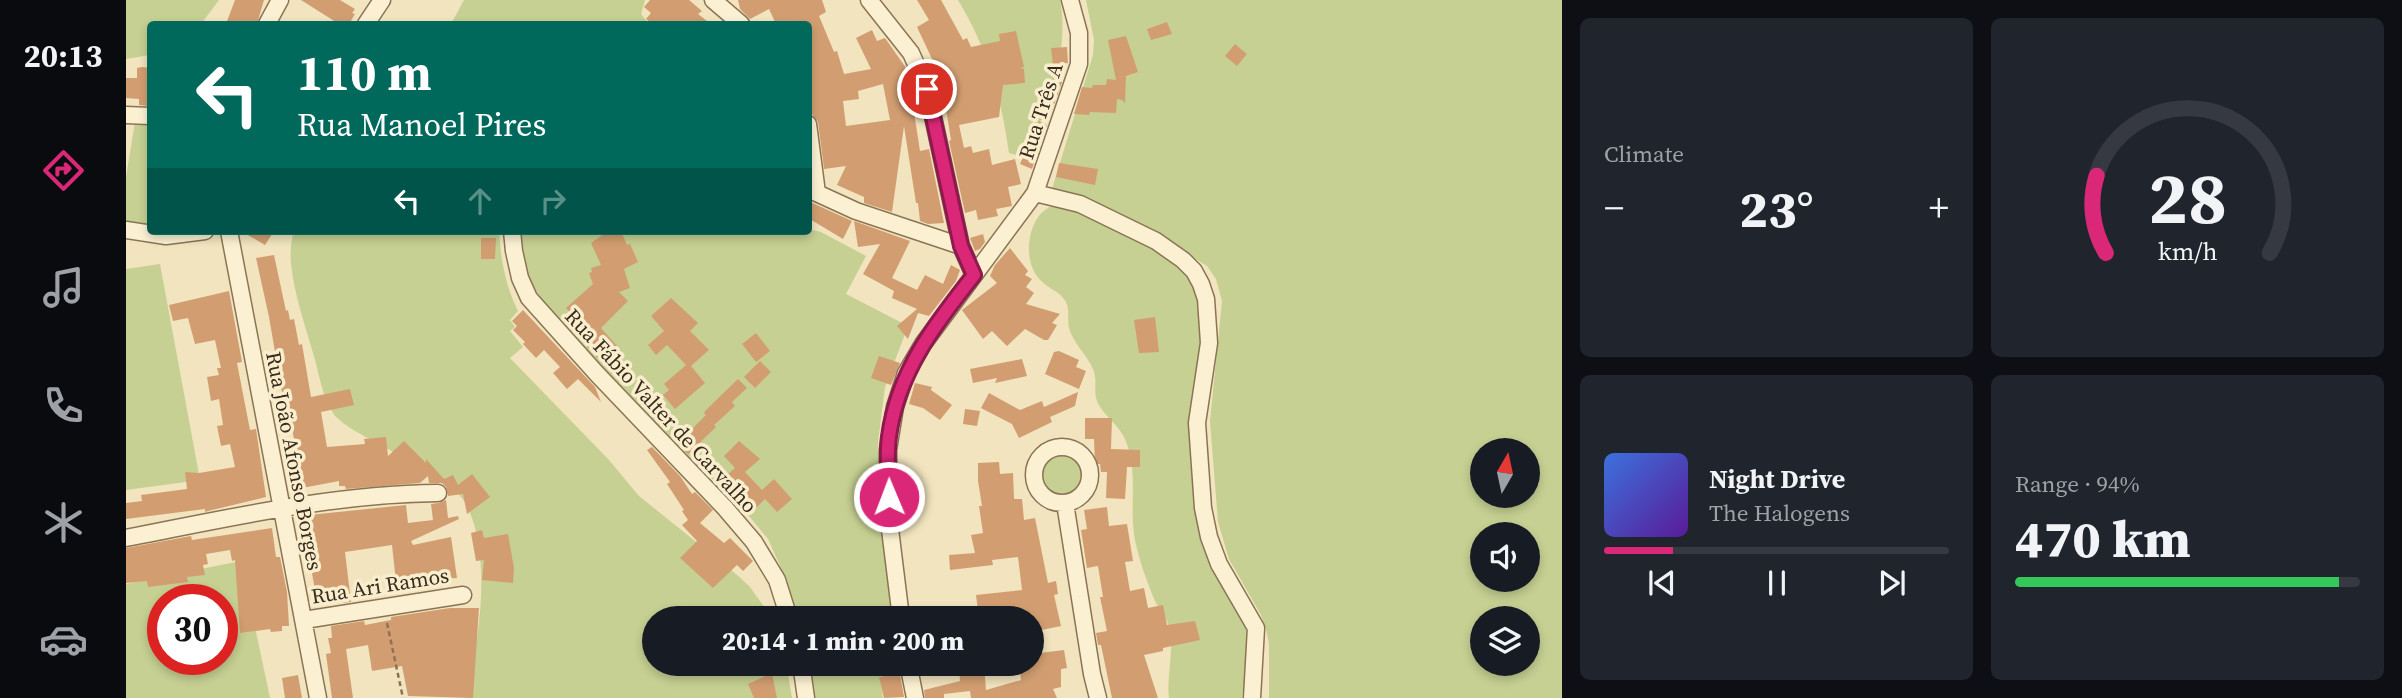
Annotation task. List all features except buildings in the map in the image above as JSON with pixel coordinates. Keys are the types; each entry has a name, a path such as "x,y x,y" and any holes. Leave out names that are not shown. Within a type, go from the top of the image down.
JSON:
{"street":[{"path":"269,21 280,0"},
{"path":"368,21 382,0"},
{"path":"713,0 738,21"},
{"path":"869,0 911,53 927,89 961,246 974,275"},
{"name":"Rua Três A","path":"900,606 890,521 888,450 895,407 906,373 923,344 1035,193 1079,64 1079,33 1070,0"},
{"path":"126,115 147,116"},
{"path":"813,191 881,220 961,246"},
{"path":"1035,193 1080,204 1156,241 1183,260 1194,271 1201,284 1206,299 1209,330 1197,423 1203,508 1209,537 1219,564 1256,628 1252,698"},
{"path":"126,230 147,233"},
{"path":"159,235 166,236"},
{"path":"126,240 174,235"},
{"name":"Rua João Afonso Borges","path":"230,235 318,698"},
{"name":"Rua Fábio Valter de Carvalho","path":"512,235 520,278 529,298 754,542 777,580 785,606"},
{"path":"126,538 281,508 369,496 438,493"},
{"path":"1065,503 1098,698"},
{"name":"Rua Ari Ramos","path":"304,620 463,595"},
{"path":"803,676 806,698"},
{"path":"911,676 915,698"}],"path":[{"path":"383,607 403,698"}],"green space":[{"path":"126,0 219,0 203,21 147,21 147,56 126,59"},
{"path":"464,0 645,0 641,14 647,21 453,21"},
{"path":"958,0 1060,0 1062,41 1059,61 1027,158 1009,153 992,74 978,37"},
{"path":"1086,0 1562,0 1562,698 1269,698 1269,644 1266,629 1261,615 1229,559 1218,522 1210,421 1222,301 1216,279 1207,266 1170,243 1052,189 1093,55 1094,40"},
{"path":"135,122 147,122 147,225 126,223 126,177"},
{"path":"1055,205 1076,208 1170,257 1190,277 1198,291 1201,342 1191,425 1194,482 1248,626 1250,640 1242,698 1169,698 1170,633 1166,618 1152,594 1137,548 1133,528 1132,468 1127,444 1097,401 1094,373 1071,333 1066,302 1034,272 1029,256 1030,238 1036,221 1047,208"},
{"path":"812,230 866,256 846,294 908,326 885,387 878,442 895,606 790,606 782,570 768,539 740,505 693,461 553,316 525,269 518,235 812,235"},
{"path":"293,235 499,235 504,272 518,311 510,320 515,327 510,331 523,347 510,358 609,460 639,496 736,574 750,587 763,606 642,606 642,676 788,676 792,698 465,698 475,652 481,600 479,549 466,504 445,482 356,432 333,413 323,391 300,309 291,255"},
{"path":"160,264 200,480 126,490 126,269"},
{"path":"1062,450 1080,457 1087,475 1080,493 1062,500 1044,493 1037,475 1044,457"},
{"path":"241,561 270,698 126,698 126,584"},
{"path":"809,676 880,676 883,698 813,698"}],"route":[{"path":"889,497 889,436 906,373 947,309 974,275 961,246 927,89"}]}
